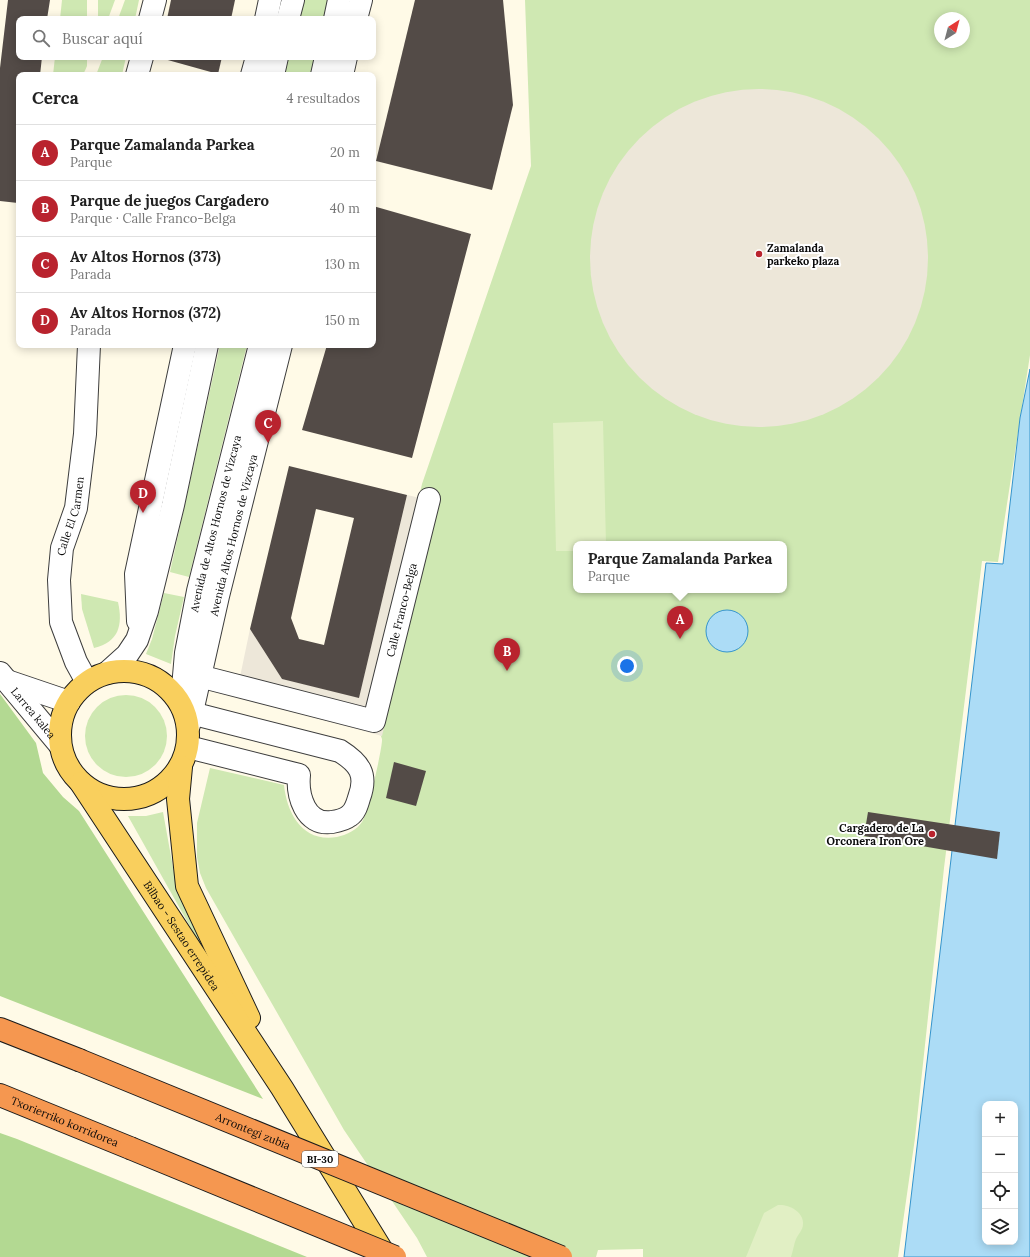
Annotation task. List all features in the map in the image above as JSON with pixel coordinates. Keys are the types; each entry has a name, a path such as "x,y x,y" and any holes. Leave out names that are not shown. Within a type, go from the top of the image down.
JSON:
{"highway":[{"name":"Arrontegi zubia","path":"0,1029 561,1257"},
{"name":"Txorierriko korridorea","path":"0,1095 395,1257"}],"main road":[{"path":"128,671 150,676 168,688 187,714 185,757 169,783 153,794 135,799 115,800 97,794 81,783 67,766 60,745 61,722 69,702 87,682 107,673 128,671"},
{"name":"Bilbao - Sestao errepidea","path":"185,757 178,799 187,886 282,1088"},
{"name":"Bilbao - Sestao errepidea","path":"81,783 282,1088 386,1257"}],"street":[{"path":"151,16 155,0"},
{"path":"267,16 270,0"},
{"path":"289,16 292,0"},
{"path":"336,16 339,0"},
{"path":"357,16 361,0"},
{"path":"138,72 141,60"},
{"path":"253,72 255,60"},
{"path":"273,72 276,60"},
{"path":"323,72 325,60"},
{"path":"343,72 345,60"},
{"name":"Calle El Carmen","path":"87,682 76,662 61,622 58,580 62,548 76,508 85,434 89,348"},
{"path":"137,640 138,616 136,574 184,348"},
{"path":"107,673 127,655 137,640 147,611 156,580 206,348"},
{"name":"Avenida de Altos Hornos de Vizcaya","path":"187,714 186,653 198,591 259,348"},
{"name":"Avenida Altos Hornos de Vizcaya","path":"187,714 199,676 281,348"},
{"name":"Calle Franco-Belga","path":"199,676 374,721 429,500"},
{"name":"Larrea kalea","path":"4,677 69,702"},
{"name":"Larrea kalea","path":"4,677 60,745"},
{"path":"185,757 299,775 298,788 302,804 311,816 325,823 340,821 349,817 356,809 362,790 362,773 354,760 340,751 187,714"}],"green space":[{"path":"62,0 87,0 87,16 60,16"},
{"path":"98,0 115,0 109,16 98,16"},
{"path":"125,0 139,0 136,16 119,16"},
{"path":"301,0 331,0 328,16 297,16"},
{"path":"525,0 1030,0 1030,355 998,562 982,561 944,868 915,1138 898,1257 643,1257 643,1249 598,1250 596,1257 427,1257 417,1238 344,1130 206,888 200,873 197,857 197,823 210,768 284,785 293,816 306,831 315,835 325,838 337,837 354,830 360,825 364,817 371,795 382,744 381,736 370,715 422,484 531,166"},
{"path":"55,60 87,60 87,66 84,72 53,72"},
{"path":"102,60 125,60 123,72 97,72"},
{"path":"286,60 317,60 315,72 284,72"},
{"path":"219,348 246,348 189,577 170,572"},
{"path":"603,421 606,541 573,541 573,551 556,551 553,423"},
{"path":"164,593 184,597 175,636 171,664 146,654 152,639"},
{"path":"81,594 118,602 120,618 119,625 114,637 109,642 94,648 82,609"},
{"path":"0,694 36,743 43,773 63,797 79,811 263,1099 0,996"},
{"path":"126,695 142,698 155,707 164,720 167,736 164,752 155,765 142,774 126,777 110,774 97,765 88,752 85,736 88,720 97,707 110,698"},
{"path":"163,812 176,884 233,1003 128,816 146,816"},
{"path":"0,1133 17,1139 307,1257 0,1257"},
{"path":"778,1205 791,1207 798,1212 803,1220 802,1228 796,1239 791,1257 746,1257 764,1213"}],"shaded area":[{"name":"Zamalanda parkeko plaza","path":"742,89 776,89 824,101 853,117 879,138 900,164 916,193 928,241 928,275 916,323 900,352 879,378 853,399 824,415 776,427 742,427 694,415 679,407 652,389 639,378 628,365 610,338 602,323 597,307 590,275 590,241 602,193 610,178 628,151 639,138 652,127 679,109 694,101 710,96"},
{"path":"407,495 438,502 382,736 236,696 250,629 282,679 359,697"}],"water":[{"path":"1030,369 1030,1257 904,1257 986,563 1003,564 1020,418"},
{"path":"723,610 731,610 739,613 745,619 748,631 745,643 739,649 731,652 723,652 715,649 709,643 706,635 706,627 709,619 715,613"}],"building":[{"path":"8,0 50,0 47,16 16,16 16,60 42,60 40,72 16,72 16,203 0,201 0,68"},
{"path":"171,0 235,0 232,16 168,16"},
{"path":"415,0 503,0 513,105 492,190 376,161"},
{"path":"168,60 221,60 218,72 211,72"},
{"path":"376,207 471,234 412,458 302,430 326,348 376,348"},
{"path":"289,466 407,495 359,698 282,679 250,629","holes":["316,509 354,518 324,645 299,639 291,618"]},
{"path":"394,762 426,771 416,806 386,798"},
{"name":"Cargadero de La Orconera Iron Ore","path":"868,812 1000,832 997,859 864,836"}],"place":[{"name":"Zamalanda parkeko plaza","path":"759,254"},
{"name":"Av Altos Hornos (373)","path":"268,443"},
{"name":"Av Altos Hornos (372)","path":"143,513"},
{"name":"Parque Zamalanda Parkea","path":"680,639"},
{"name":"Parque de juegos Cargadero","path":"507,671"},
{"name":"Cargadero de La Orconera Iron Ore","path":"932,834"}]}
